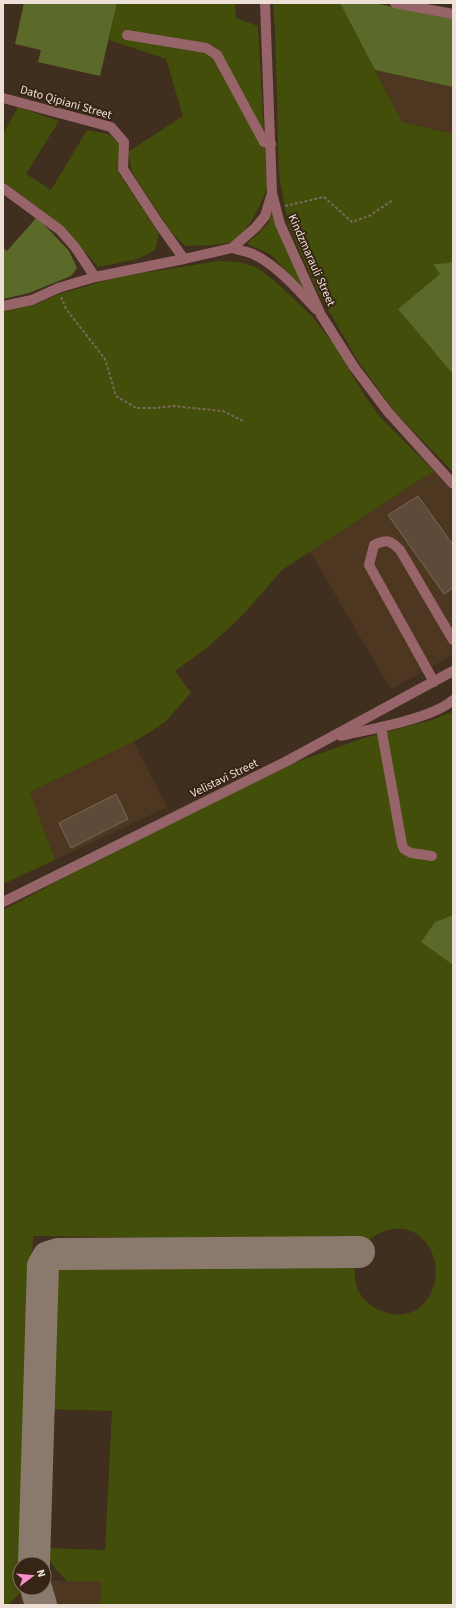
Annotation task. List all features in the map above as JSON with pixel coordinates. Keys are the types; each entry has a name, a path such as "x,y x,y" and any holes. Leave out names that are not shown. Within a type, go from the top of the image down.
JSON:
{"street":[{"name":"Kindzmarauli Street","path":"266,3 272,193 280,224 321,314 354,367 388,412 453,484"},
{"path":"395,3 453,14"},
{"path":"127,35 206,48 217,55 264,142 271,144"},
{"name":"Dato Qipiani Street","path":"3,98 111,127 124,142 123,169 184,259"},
{"path":"3,188 60,230 75,247 95,277"},
{"path":"232,248 256,227 265,216 272,193"},
{"path":"3,306 32,300 58,288 95,277 232,248 252,253 268,262 321,314"},
{"path":"434,682 369,565 374,545 384,541 393,543 400,550 453,640"},
{"name":"Velistavi Street","path":"3,902 287,761 453,671"},
{"path":"327,740 410,720 445,708 453,700"},
{"path":"381,727 402,844 404,849 411,853 432,856"}],"path":[{"path":"276,208 324,197 352,222 369,216 392,200"},
{"path":"58,288 66,309 105,359 116,396 136,408 172,406 223,411 243,421"}],"shaded area":[{"path":"375,70 453,87 453,134 402,122"},
{"path":"434,471 453,492 453,655 391,689 310,552"},
{"path":"133,741 167,807 55,860 30,792"},
{"path":"52,1580 101,1582 100,1605 20,1605 21,1596 52,1596"}],"green space":[{"path":"24,3 117,3 100,76 38,62 41,50 15,44"},
{"path":"117,3 235,3 236,18 258,26 267,188 252,220 241,235 228,243 218,245 185,246 171,232 132,172 128,152 183,116 166,59 109,40"},
{"path":"273,3 340,3 402,122 453,134 453,261 449,263 433,264 440,274 398,309 453,374 453,472 394,411 358,361 319,294 288,224 279,175"},
{"path":"340,3 374,3 453,19 453,87 375,70"},
{"path":"18,107 59,121 26,174 51,190 87,130 108,134 120,144 118,172 159,234 155,250 138,259 98,267 65,228 3,181 3,134"},
{"path":"272,211 311,297 270,254 247,244 268,224"},
{"path":"37,217 69,251 77,268 71,276 29,293 3,299 3,248 7,251"},
{"path":"218,261 240,262 258,268 277,283 311,315 336,347 363,393 380,417 434,471 282,570 242,616 208,647 175,671 191,693 165,722 139,739 30,792 55,860 3,884 3,311 35,305 59,294 118,277"},
{"path":"453,261 453,374 398,309 440,274 433,264 449,263"},
{"path":"451,712 453,717 453,915 435,922 421,942 453,965 453,1605 100,1605 101,1582 67,1581 54,1566 52,1563 52,1556 48,1556 46,1548 105,1550 112,1411 48,1409 54,1275 57,1268 66,1262 354,1266 358,1291 368,1303 377,1309 396,1314 411,1312 423,1304 432,1292 435,1277 435,1261 429,1246 417,1234 397,1228 385,1231 367,1241 33,1236 21,1556 12,1556 12,1596 17,1596 9,1604 3,1605 3,910 114,851 296,762 364,738 432,720"},
{"path":"453,915 453,965 421,942 435,922"}],"building":[{"path":"418,496 453,545 453,588 444,594 388,515"},
{"path":"116,794 128,819 71,848 59,823"}],"taxiway":[{"path":"34,1556 43,1266 48,1257 58,1254 359,1252"},
{"path":"38,1596 41,1605"}]}
